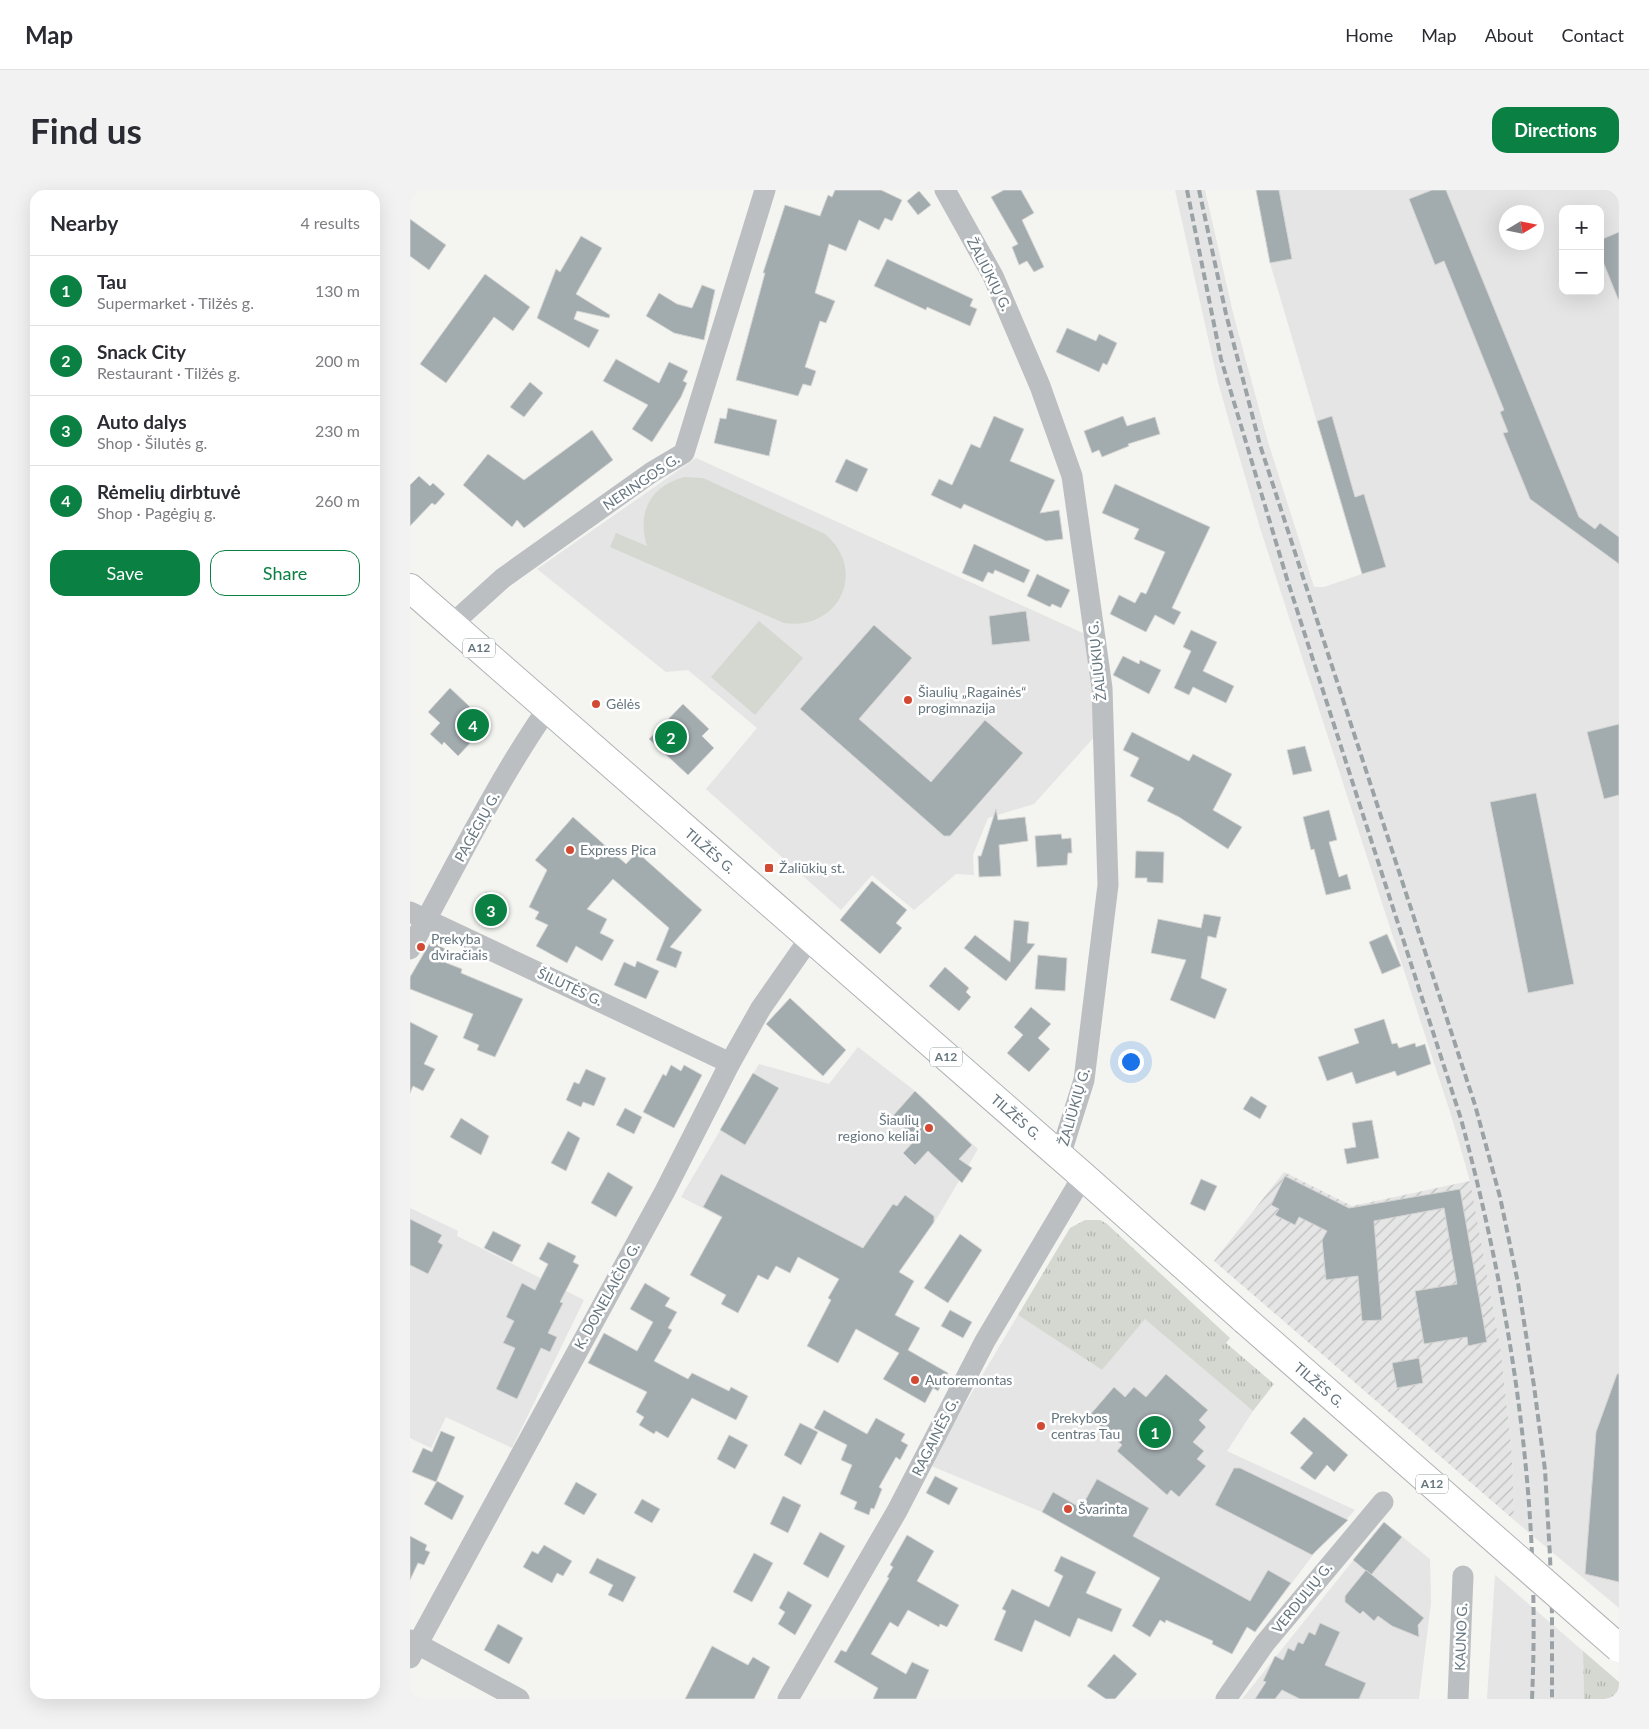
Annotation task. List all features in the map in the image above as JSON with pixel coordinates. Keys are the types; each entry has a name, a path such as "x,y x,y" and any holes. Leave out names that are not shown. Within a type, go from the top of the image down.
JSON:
{"highway":[{"name":"TILŽĖS G.","path":"410,588 1083,1176 1619,1648"}],"street":[{"name":"NERINGOS G.","path":"452,624 503,578 652,472 684,453 765,190"},
{"name":"ŽALIŪKIŲ G.","path":"944,190 993,276 1040,386 1072,476 1102,688 1108,885 1084,1080 1060,1156"},
{"name":"PAGĖGIŲ G.","path":"410,948 418,915 548,708"},
{"name":"ŠILUTĖS G.","path":"418,915 730,1063"},
{"name":"K. DONELAIČIO G.","path":"413,1648 665,1191 730,1063 761,1008 810,938"},
{"name":"RAGAINĖS G.","path":"788,1699 896,1512 985,1341 1083,1176"},
{"name":"VERDULIŲ G.","path":"1226,1699 1271,1635 1382,1502"},
{"name":"KAUNO G.","path":"1458,1699 1463,1576"},
{"path":"413,1648 519,1699"}],"shaded area":[{"path":"1175,190 1205,190 1233,313 1268,442 1314,587 1324,587 1362,574 1270,263 1256,190 1619,190 1619,1608 1514,1520 1512,1456 1501,1352 1470,1181 1452,1118 1261,531 1218,382"},
{"name":"Šiaulių „Ragainės“ progimnazija","path":"696,458 1085,634 1096,735 1034,804 988,818 973,855 974,875 956,874 914,910 872,875 841,910 706,789 757,728 688,670 666,672 537,569"},
{"name":"Šiaulių regiono keliai","path":"858,1047 915,1091 978,1149 937,1218 881,1299 681,1197 759,1064 829,1084"},
{"path":"1284,1172 1352,1206 1470,1181 1501,1352 1512,1456 1514,1520 1214,1261"},
{"path":"410,1208 458,1231 457,1236 584,1300 512,1448 446,1417 431,1448 410,1438"},
{"path":"1018,1315 1102,1370 1145,1318 1253,1411 1227,1451 1355,1510 1313,1555 1255,1632 1042,1512 929,1465"},
{"path":"1384,1522 1430,1559 1431,1602 1419,1699 1242,1699"},
{"path":"1495,1575 1583,1651 1584,1699 1487,1699"}],"green space":[{"path":"684,477 703,478 825,534 838,548 844,564 845,580 841,595 832,608 820,618 803,623 784,623 610,547 616,533 647,546 644,523 645,512 649,503 662,487"},
{"path":"759,621 803,658 755,715 711,677"},
{"path":"1085,1220 1100,1220 1107,1224 1230,1338 1226,1343 1274,1384 1253,1411 1145,1319 1102,1370 1018,1315 1070,1228"},
{"path":"1583,1651 1619,1682 1619,1699 1584,1699"}],"building":[{"path":"835,190 881,190 902,200 892,221 885,218 879,230 859,220 846,251 829,244 815,293 835,301 826,323 820,321 805,367 816,371 811,386 803,384 798,396 736,380 765,273 763,273 785,205 820,216 828,195 832,197"},
{"path":"1004,190 1021,190 1034,213 1022,220 1044,267 1034,272 1027,261 1019,265 1012,247 1018,244 991,197"},
{"path":"1256,190 1279,190 1292,259 1270,263"},
{"path":"1432,190 1446,190 1579,517 1595,529 1600,523 1619,537 1619,564 1530,499 1503,433 1508,432 1500,412 1504,410 1444,261 1435,265 1409,199"},
{"path":"919,191 931,205 918,215 907,201"},
{"path":"410,219 446,245 429,270 410,256"},
{"path":"1619,232 1619,299 1604,264 1604,238"},
{"path":"581,236 602,248 576,294 610,315 609,318 577,311 574,319 599,330 589,348 537,318 556,269 560,272"},
{"path":"887,259 973,299 970,306 977,309 970,326 927,307 926,310 874,286"},
{"path":"485,274 530,307 513,331 494,317 446,383 420,364"},
{"path":"702,285 715,290 704,340 674,333 646,316 659,293 677,304 692,308"},
{"path":"1067,328 1096,341 1099,334 1117,343 1107,365 1103,363 1099,372 1056,352"},
{"path":"616,359 659,383 669,362 688,371 683,381 687,383 681,397 652,442 632,429 648,405 603,381"},
{"path":"530,382 543,393 524,417 510,407"},
{"path":"728,408 777,420 769,456 714,443 720,418 726,419"},
{"path":"994,416 1024,429 1010,461 1055,480 1040,513 1059,510 1063,539 1046,541 964,504 961,509 931,495 939,479 952,485 971,444 980,448"},
{"path":"1123,416 1127,426 1155,417 1160,434 1128,444 1129,446 1102,457 1099,450 1092,453 1084,431"},
{"path":"1332,416 1355,497 1364,494 1386,567 1362,574 1317,421"},
{"path":"592,430 613,460 524,528 517,520 512,527 463,485 488,454 524,480"},
{"path":"846,459 868,469 857,492 835,482"},
{"path":"419,476 430,486 433,483 445,494 435,505 432,503 410,526 410,485"},
{"path":"1115,484 1210,527 1172,608 1181,612 1174,625 1155,615 1146,632 1110,614 1119,595 1135,603 1141,592 1146,594 1165,552 1134,539 1139,529 1102,513"},
{"path":"974,544 1030,570 1024,583 995,570 993,574 988,572 983,582 962,573"},
{"path":"1037,574 1070,590 1061,608 1052,604 1050,607 1027,596"},
{"path":"1026,611 1030,641 992,645 989,616"},
{"path":"874,625 912,658 859,719 931,782 985,720 1023,753 950,836 944,836 800,709"},
{"path":"1191,630 1217,642 1203,671 1234,686 1226,703 1193,687 1189,695 1174,688 1191,651 1183,647"},
{"path":"1123,656 1139,664 1140,660 1161,670 1149,694 1113,675"},
{"path":"450,688 488,724 458,756 444,742 442,745 430,734 440,723 428,712"},
{"path":"683,704 709,729 702,736 714,748 688,775 649,739"},
{"path":"1619,724 1619,795 1604,799 1587,732"},
{"path":"1132,732 1189,761 1193,754 1232,774 1213,810 1242,827 1228,849 1179,817 1147,801 1154,788 1130,776 1139,758 1123,750"},
{"path":"1305,746 1312,771 1293,775 1287,750"},
{"path":"1536,793 1574,984 1528,993 1490,802"},
{"path":"996,809 998,820 1025,817 1028,841 999,845 1001,876 979,877 978,856 981,856"},
{"path":"1329,810 1337,840 1329,842 1339,877 1347,874 1351,889 1326,895 1314,849 1311,850 1303,817"},
{"path":"573,817 626,864 637,852 702,910 670,947 682,952 676,968 656,960 669,928 613,879 587,909 607,919 600,933 614,940 602,961 576,946 567,963 536,946 548,925 535,919 539,912 529,907 547,870 535,860"},
{"path":"1061,834 1062,839 1071,838 1072,853 1068,853 1067,865 1037,867 1035,836"},
{"path":"1136,851 1164,852 1163,883 1147,882 1147,878 1135,878"},
{"path":"872,881 907,910 896,923 902,928 880,954 840,920"},
{"path":"486,892 505,900 494,927 478,920"},
{"path":"1204,914 1221,917 1216,938 1208,936 1201,978 1227,989 1215,1019 1170,1000 1186,960 1151,953 1158,919 1201,928"},
{"path":"1014,920 1029,922 1027,943 1035,944 1006,981 964,948 975,935 1010,962"},
{"path":"1387,934 1401,966 1382,974 1369,942"},
{"path":"431,941 445,949 439,960 462,969 461,973 523,999 495,1057 477,1050 479,1045 463,1038 473,1014 410,989 410,977"},
{"path":"1038,955 1067,958 1065,991 1035,989"},
{"path":"637,961 659,971 646,999 614,985 624,962 635,967"},
{"path":"945,967 969,988 966,992 971,997 959,1011 929,986"},
{"path":"790,998 846,1050 823,1076 766,1024"},
{"path":"1031,1007 1051,1024 1038,1038 1050,1049 1029,1072 1007,1053 1023,1035 1014,1027"},
{"path":"1384,1019 1392,1044 1397,1043 1399,1048 1415,1043 1416,1047 1425,1044 1431,1064 1397,1076 1395,1071 1356,1084 1352,1072 1327,1081 1318,1057 1359,1043 1354,1029"},
{"path":"410,1022 438,1036 424,1064 435,1069 423,1091 413,1086 410,1093"},
{"path":"671,1065 681,1071 684,1065 702,1075 674,1128 643,1112 663,1074 666,1076"},
{"path":"586,1069 606,1078 594,1106 583,1102 581,1107 566,1100 574,1082 579,1084"},
{"path":"753,1073 779,1088 745,1145 720,1130"},
{"name":"Šiaulių regiono keliai","path":"915,1091 972,1145 959,1159 972,1168 962,1183 928,1151 915,1165 903,1153 916,1139 892,1117"},
{"path":"1251,1096 1267,1106 1260,1119 1243,1109"},
{"path":"625,1108 642,1117 634,1134 616,1125"},
{"path":"461,1118 489,1136 481,1155 450,1137"},
{"path":"1372,1120 1379,1158 1347,1164 1344,1149 1356,1147 1352,1123"},
{"path":"568,1131 580,1138 566,1171 551,1163"},
{"path":"608,1172 633,1187 616,1217 591,1203"},
{"path":"721,1174 863,1248 893,1204 897,1206 905,1195 934,1216 934,1222 899,1272 914,1281 895,1315 920,1328 908,1350 948,1373 938,1391 933,1388 925,1403 883,1379 899,1353 856,1329 838,1363 807,1346 831,1300 828,1298 839,1279 798,1257 790,1273 776,1266 768,1280 758,1275 738,1313 721,1304 726,1295 690,1275 722,1217 703,1207"},
{"path":"1285,1176 1349,1208 1460,1189 1487,1342 1468,1346 1467,1337 1424,1344 1415,1291 1457,1284 1444,1208 1374,1221 1382,1320 1362,1321 1358,1276 1326,1280 1322,1240 1327,1231 1299,1217 1295,1225 1275,1215 1279,1209 1271,1205"},
{"path":"1201,1179 1217,1186 1205,1211 1190,1204"},
{"path":"410,1219 442,1235 438,1242 443,1245 428,1274 410,1265"},
{"path":"493,1231 521,1245 512,1262 484,1248"},
{"path":"960,1234 982,1250 948,1303 924,1288"},
{"path":"548,1242 576,1256 573,1262 579,1265 560,1302 563,1303 548,1333 557,1337 550,1352 541,1348 517,1399 496,1389 515,1348 503,1343 514,1321 506,1317 522,1283 535,1290 548,1264 539,1259"},
{"path":"645,1283 670,1298 665,1306 677,1312 668,1328 672,1330 654,1361 688,1379 692,1373 729,1391 731,1387 748,1396 736,1420 692,1398 668,1438 656,1431 654,1434 639,1425 644,1417 636,1412 647,1392 588,1363 604,1333 637,1351 653,1322 630,1309"},
{"path":"950,1310 972,1322 963,1338 941,1326"},
{"path":"1419,1358 1423,1383 1397,1388 1392,1363"},
{"path":"1166,1374 1208,1410 1199,1420 1206,1427 1193,1442 1204,1451 1197,1459 1206,1466 1179,1497 1171,1490 1167,1495 1117,1451 1122,1445 1089,1416 1114,1387 1125,1397 1134,1387 1146,1397"},
{"path":"1617,1374 1619,1374 1619,1582 1585,1574 1596,1432"},
{"path":"824,1410 867,1434 876,1418 905,1434 901,1441 908,1445 900,1460 896,1457 879,1487 882,1489 874,1509 871,1508 869,1515 854,1509 857,1502 840,1494 852,1465 841,1460 847,1445 814,1428"},
{"path":"1304,1417 1348,1455 1334,1472 1327,1465 1315,1480 1300,1468 1313,1453 1290,1433"},
{"path":"800,1423 818,1432 801,1465 784,1455"},
{"path":"441,1431 455,1437 436,1482 412,1472 423,1448 432,1452"},
{"path":"729,1435 748,1445 735,1469 717,1459"},
{"path":"1234,1468 1240,1468 1348,1520 1312,1555 1215,1505"},
{"path":"935,1476 958,1488 949,1505 926,1493"},
{"path":"1097,1479 1149,1508 1133,1536 1250,1601 1268,1570 1291,1583 1255,1632 1247,1627 1232,1654 1212,1644 1213,1641 1166,1620 1165,1623 1160,1620 1150,1637 1132,1626 1160,1578 1042,1512 1053,1492 1081,1508"},
{"path":"437,1481 464,1496 452,1520 424,1504"},
{"path":"576,1482 597,1494 584,1515 564,1504"},
{"path":"783,1496 801,1505 788,1533 770,1524"},
{"path":"642,1499 660,1509 652,1523 634,1513"},
{"path":"1384,1522 1402,1537 1371,1575 1353,1560"},
{"path":"820,1532 845,1546 828,1578 803,1564"},
{"path":"907,1535 934,1551 917,1581 959,1605 947,1627 940,1624 939,1627 908,1610 898,1627 890,1622 871,1654 906,1674 912,1662 929,1670 916,1699 873,1699 878,1688 834,1662 841,1650 846,1652 889,1578 887,1577 893,1567 890,1565"},
{"path":"410,1536 427,1545 425,1550 430,1552 424,1565 418,1563 410,1580"},
{"path":"544,1545 572,1561 563,1576 557,1573 552,1583 523,1567 532,1551 538,1554"},
{"path":"754,1553 773,1563 752,1602 733,1592"},
{"path":"1061,1556 1096,1572 1086,1593 1122,1609 1112,1632 1078,1618 1070,1637 1035,1620 1022,1652 994,1640 1006,1611 1002,1609 1012,1589 1049,1607 1063,1576 1054,1571"},
{"path":"597,1558 636,1577 623,1602 608,1595 613,1585 589,1573"},
{"path":"1366,1570 1424,1618 1418,1625 1419,1637 1392,1626 1378,1616 1374,1621 1363,1611 1360,1614 1345,1602 1345,1596"},
{"path":"788,1591 812,1605 795,1635 778,1624 785,1612 779,1608"},
{"path":"1320,1623 1340,1632 1325,1665 1366,1683 1359,1699 1300,1699 1282,1690 1275,1699 1255,1699 1266,1682 1263,1681 1275,1656 1283,1660 1288,1648 1294,1651 1298,1642 1303,1644 1309,1632 1315,1635"},
{"path":"498,1624 523,1638 509,1664 484,1650"},
{"path":"712,1646 748,1665 753,1657 770,1667 754,1699 685,1699"},
{"path":"1114,1654 1137,1674 1115,1699 1106,1699 1087,1686"}],"railway":[{"path":"1187,190 1221,359 1287,579 1461,1119 1479,1190 1508,1334 1519,1406 1527,1479 1534,1625 1532,1699"},
{"path":"1199,190 1226,314 1260,445 1475,1105 1500,1197 1518,1283 1545,1470 1552,1614 1552,1699"}],"place":[{"name":"Šiaulių „Ragainės“ progimnazija","path":"908,700"},
{"name":"Gėlės","path":"596,704"},
{"name":"Rėmelių dirbtuvė","path":"473,725"},
{"name":"Snack City","path":"671,737"},
{"name":"Express Pica","path":"570,850"},
{"name":"Žaliūkių st.","path":"769,868"},
{"name":"Auto dalys","path":"491,910"},
{"name":"Prekyba dviračiais","path":"421,947"},
{"name":"Šiaulių regiono keliai","path":"929,1128"},
{"name":"Autoremontas","path":"915,1380"},
{"name":"Prekybos centras Tau","path":"1041,1426"},
{"name":"Tau","path":"1155,1432"},
{"name":"Švarinta","path":"1068,1509"}]}
